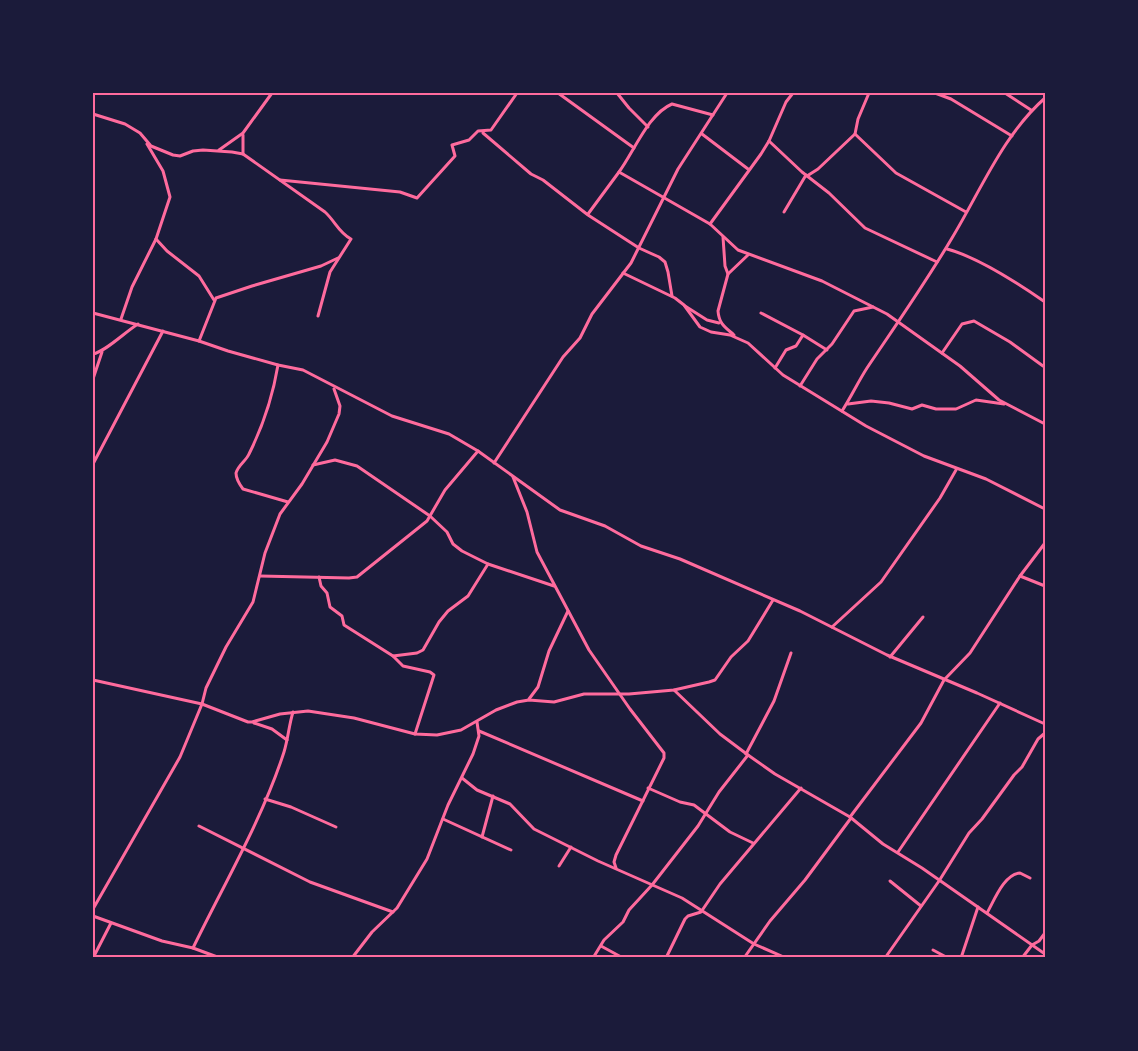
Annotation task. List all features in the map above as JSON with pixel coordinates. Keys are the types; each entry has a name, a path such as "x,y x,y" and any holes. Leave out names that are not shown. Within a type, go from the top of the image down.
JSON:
{"street":[{"path":"218,150 243,133 272,93"},
{"path":"280,180 400,192 417,198 455,156 452,145 469,140 474,133 492,129 517,93"},
{"path":"558,93 634,148"},
{"path":"617,93 628,108 648,127"},
{"path":"494,463 563,357 580,338 592,314 639,248 678,169 727,93"},
{"path":"710,224 769,141 786,102 794,93"},
{"path":"784,212 807,175 818,169 855,134 858,119 869,93"},
{"path":"935,93 951,99 1012,136"},
{"path":"1005,93 1031,110"},
{"path":"842,411 866,370 946,249 1012,136 1031,110 1045,98"},
{"path":"588,215 648,127 667,106 672,104 713,115"},
{"path":"93,114 138,131 151,146 173,155 185,155 196,150 218,150 243,154 325,212 334,221 342,235 351,239 330,272 318,316"},
{"path":"121,319 132,287 156,239 170,197 164,171 138,131"},
{"path":"482,131 531,174 543,180 588,215 639,248 659,256 664,262 672,296"},
{"path":"243,133 243,154"},
{"path":"701,134 748,169"},
{"path":"855,134 896,173 966,212"},
{"path":"769,141 830,193 865,228 937,262"},
{"path":"619,172 710,224 748,255 822,281 874,307 960,366 999,400 1045,424"},
{"path":"723,236 725,266 728,274"},
{"path":"156,239 166,251 199,276 214,300"},
{"path":"946,249 962,254 1045,302"},
{"path":"721,324 718,311 728,274 748,255"},
{"path":"199,341 214,300 252,285 321,266 340,257"},
{"path":"623,273 672,296 707,320 721,324 738,338 753,346 775,368 800,386 842,411 924,456 986,480 1045,509"},
{"path":"684,305 700,327 738,338"},
{"path":"800,386 854,310 874,307"},
{"path":"93,313 303,370 392,416 439,430 478,451 570,514 605,526 641,546 680,559 773,600 890,657 1045,724"},
{"path":"761,313 827,350"},
{"path":"942,354 962,324 974,321 1010,342 1043,366"},
{"path":"93,379 103,351 114,340 138,324"},
{"path":"93,464 163,331"},
{"path":"775,368 786,350 796,346 803,335"},
{"path":"93,354 103,351"},
{"path":"278,365 271,398 258,433 249,455 236,474 243,489 288,502"},
{"path":"93,909 180,757 202,704 206,688 226,647 253,602 270,537 280,514 294,497 327,442 339,414 340,406 334,387"},
{"path":"846,404 871,402 889,403 912,409 922,405 936,409 956,409 976,400 1008,405"},
{"path":"260,576 349,579 357,577 421,527 445,490 478,451"},
{"path":"313,465 336,460 357,466 430,516 447,532 455,546 488,564 554,586"},
{"path":"832,627 887,575 940,498 956,470"},
{"path":"513,476 527,512 533,540 554,586 589,650 664,753 664,758 616,855 614,862 616,868"},
{"path":"744,958 921,723 944,680 969,653 1020,576 1045,543"},
{"path":"393,656 423,650 439,622 448,611 468,597 488,564"},
{"path":"1020,576 1045,586"},
{"path":"319,577 321,586 327,593 330,607 342,616 344,625 393,656 403,666 434,675 415,734"},
{"path":"252,722 292,712 308,711 337,714 415,734 448,734 477,722 496,710 529,700 554,702 584,694 674,690 715,680 731,657 748,641 773,600"},
{"path":"529,700 538,687 549,651 568,611"},
{"path":"890,657 923,617"},
{"path":"593,958 604,940 623,922 636,901 652,885 707,813 719,792 747,754 774,701 791,653"},
{"path":"93,680 202,704 272,729 286,740"},
{"path":"674,690 720,734 747,754 851,818 883,844 898,852 1045,954"},
{"path":"898,852 1000,703"},
{"path":"193,948 265,799 285,750 292,712"},
{"path":"352,958 405,897 427,858 476,745 479,731 477,722"},
{"path":"479,731 643,801"},
{"path":"885,958 939,881 969,832 982,819 1022,767 1038,739 1045,733"},
{"path":"462,778 477,789 510,804 534,830 668,891 703,909 754,944 786,958"},
{"path":"648,788 680,802 694,805 730,832 753,843"},
{"path":"666,958 688,916 698,915 753,843 801,788"},
{"path":"482,837 493,796"},
{"path":"265,799 291,807 336,827"},
{"path":"443,819 511,850"},
{"path":"199,826 310,882 393,912"},
{"path":"559,866 570,847"},
{"path":"987,913 1012,874 1020,873 1030,878"},
{"path":"890,881 921,906"},
{"path":"961,958 978,907"},
{"path":"93,916 162,941 193,948 220,958"},
{"path":"93,958 111,923"},
{"path":"1022,958 1045,933"},
{"path":"601,946 623,958"},
{"path":"933,950 948,958"}]}
